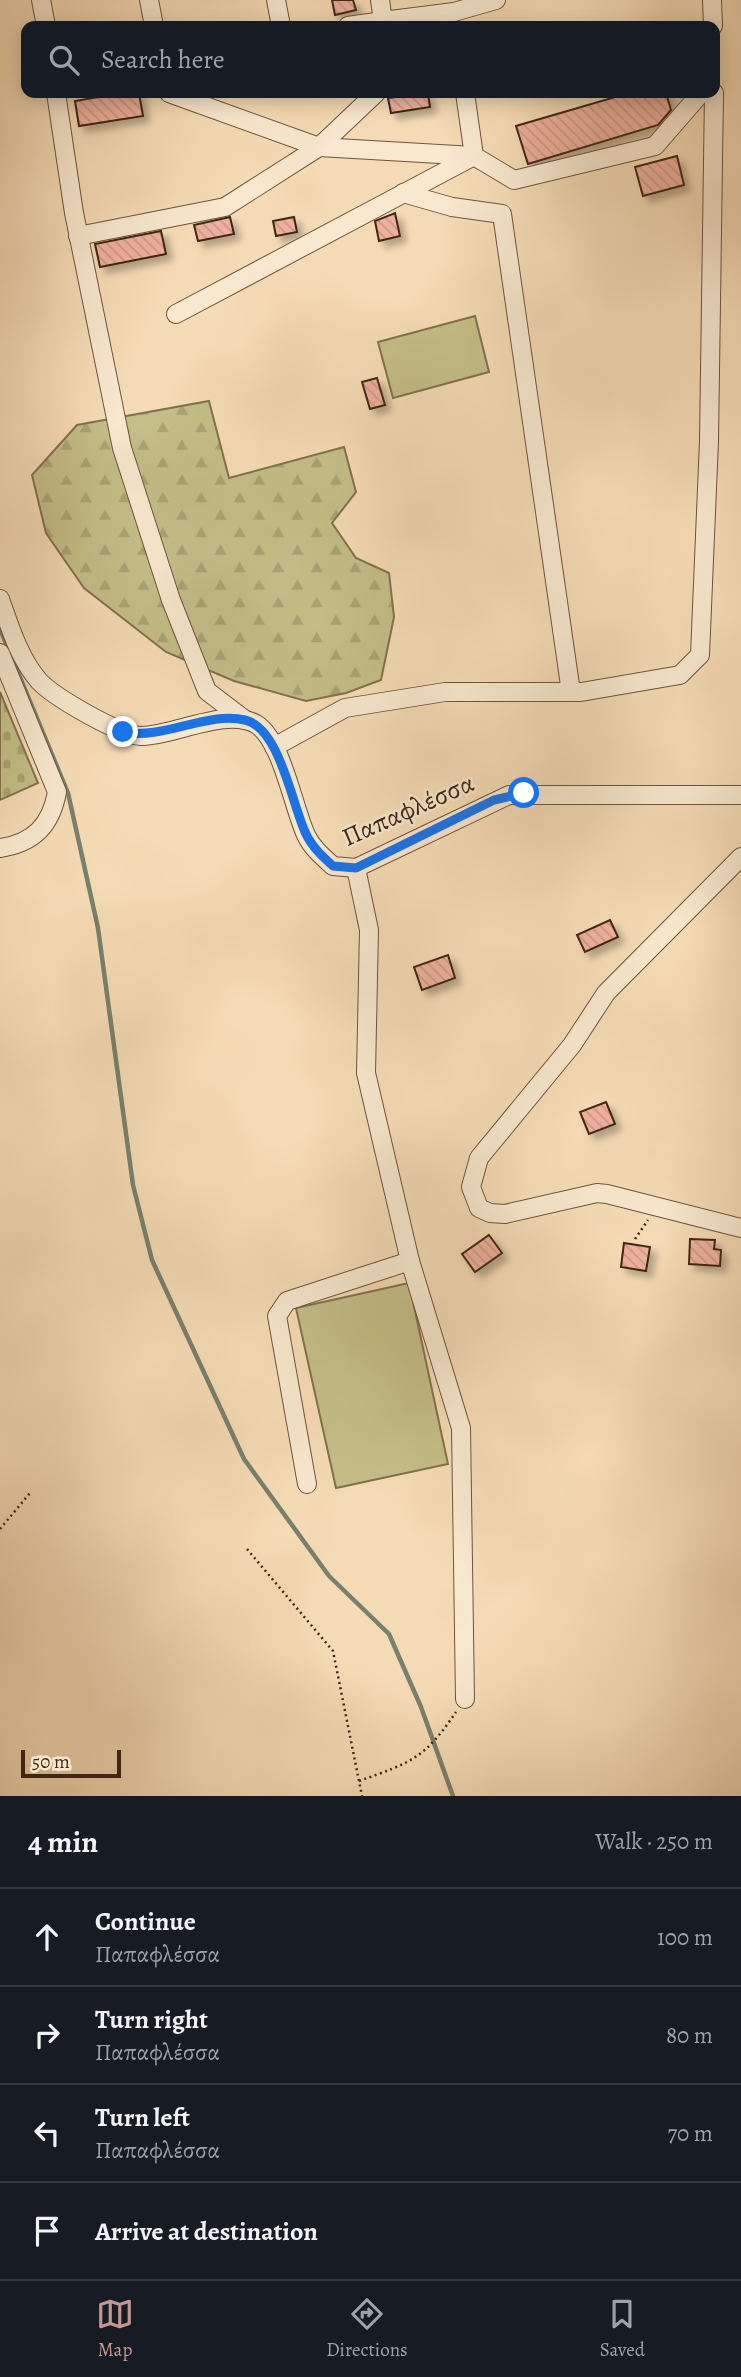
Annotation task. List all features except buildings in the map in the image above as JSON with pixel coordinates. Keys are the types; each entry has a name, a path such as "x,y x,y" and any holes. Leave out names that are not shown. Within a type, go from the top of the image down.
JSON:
{"street":[{"path":"41,0 45,21"},
{"path":"149,0 153,21"},
{"path":"276,0 280,21"},
{"path":"380,0 383,21"},
{"path":"426,21 455,19 496,0"},
{"path":"712,0 713,21"},
{"name":"Παπαφλέσσα","path":"57,98 78,236 122,448 171,600 206,691 245,720 257,725 274,747 311,844 333,866 356,868 509,795 741,795"},
{"path":"183,98 319,147 474,156 514,180 655,146 697,98"},
{"path":"78,236 225,207 319,147 371,98"},
{"path":"466,98 474,156"},
{"path":"274,747 345,708 444,692 571,692 680,675 700,655 709,441 714,98"},
{"path":"176,314 474,156"},
{"path":"403,193 452,207 502,214 571,692"},
{"path":"0,599 20,651 40,682 106,724 141,736 226,719 245,720"},
{"path":"0,653 57,792 54,808 38,833 27,841 0,848"},
{"path":"741,857 606,993 572,1045 479,1158 471,1186 479,1208 497,1215 607,1194 741,1228"},
{"path":"356,868 369,930 366,1073 410,1261 461,1427 465,1699"},
{"path":"307,1485 276,1324 280,1310 287,1301 410,1261"}],"path":[{"path":"635,1239 650,1216"},
{"path":"0,1529 30,1493"},
{"path":"247,1549 333,1651 362,1796"},
{"path":"359,1781 408,1763 435,1744 465,1699"}],"green space":[{"path":"475,316 489,372 393,398 378,342"},
{"path":"209,401 229,478 344,447 356,492 332,523 356,558 389,573 394,617 381,680 346,693 306,701 234,681 166,652 84,588 46,533 32,475 77,425"},
{"path":"0,692 38,783 0,800"},
{"path":"409,1283 448,1464 336,1488 296,1308"}],"waterway":[{"path":"0,629 68,793 98,928 133,1185 152,1260 244,1459 329,1576 389,1634 421,1707 453,1796"}],"route":[{"path":"123,732 141,736 226,719 245,720 257,725 274,747 311,844 333,866 346,868 356,868 494,800 524,793"}]}
